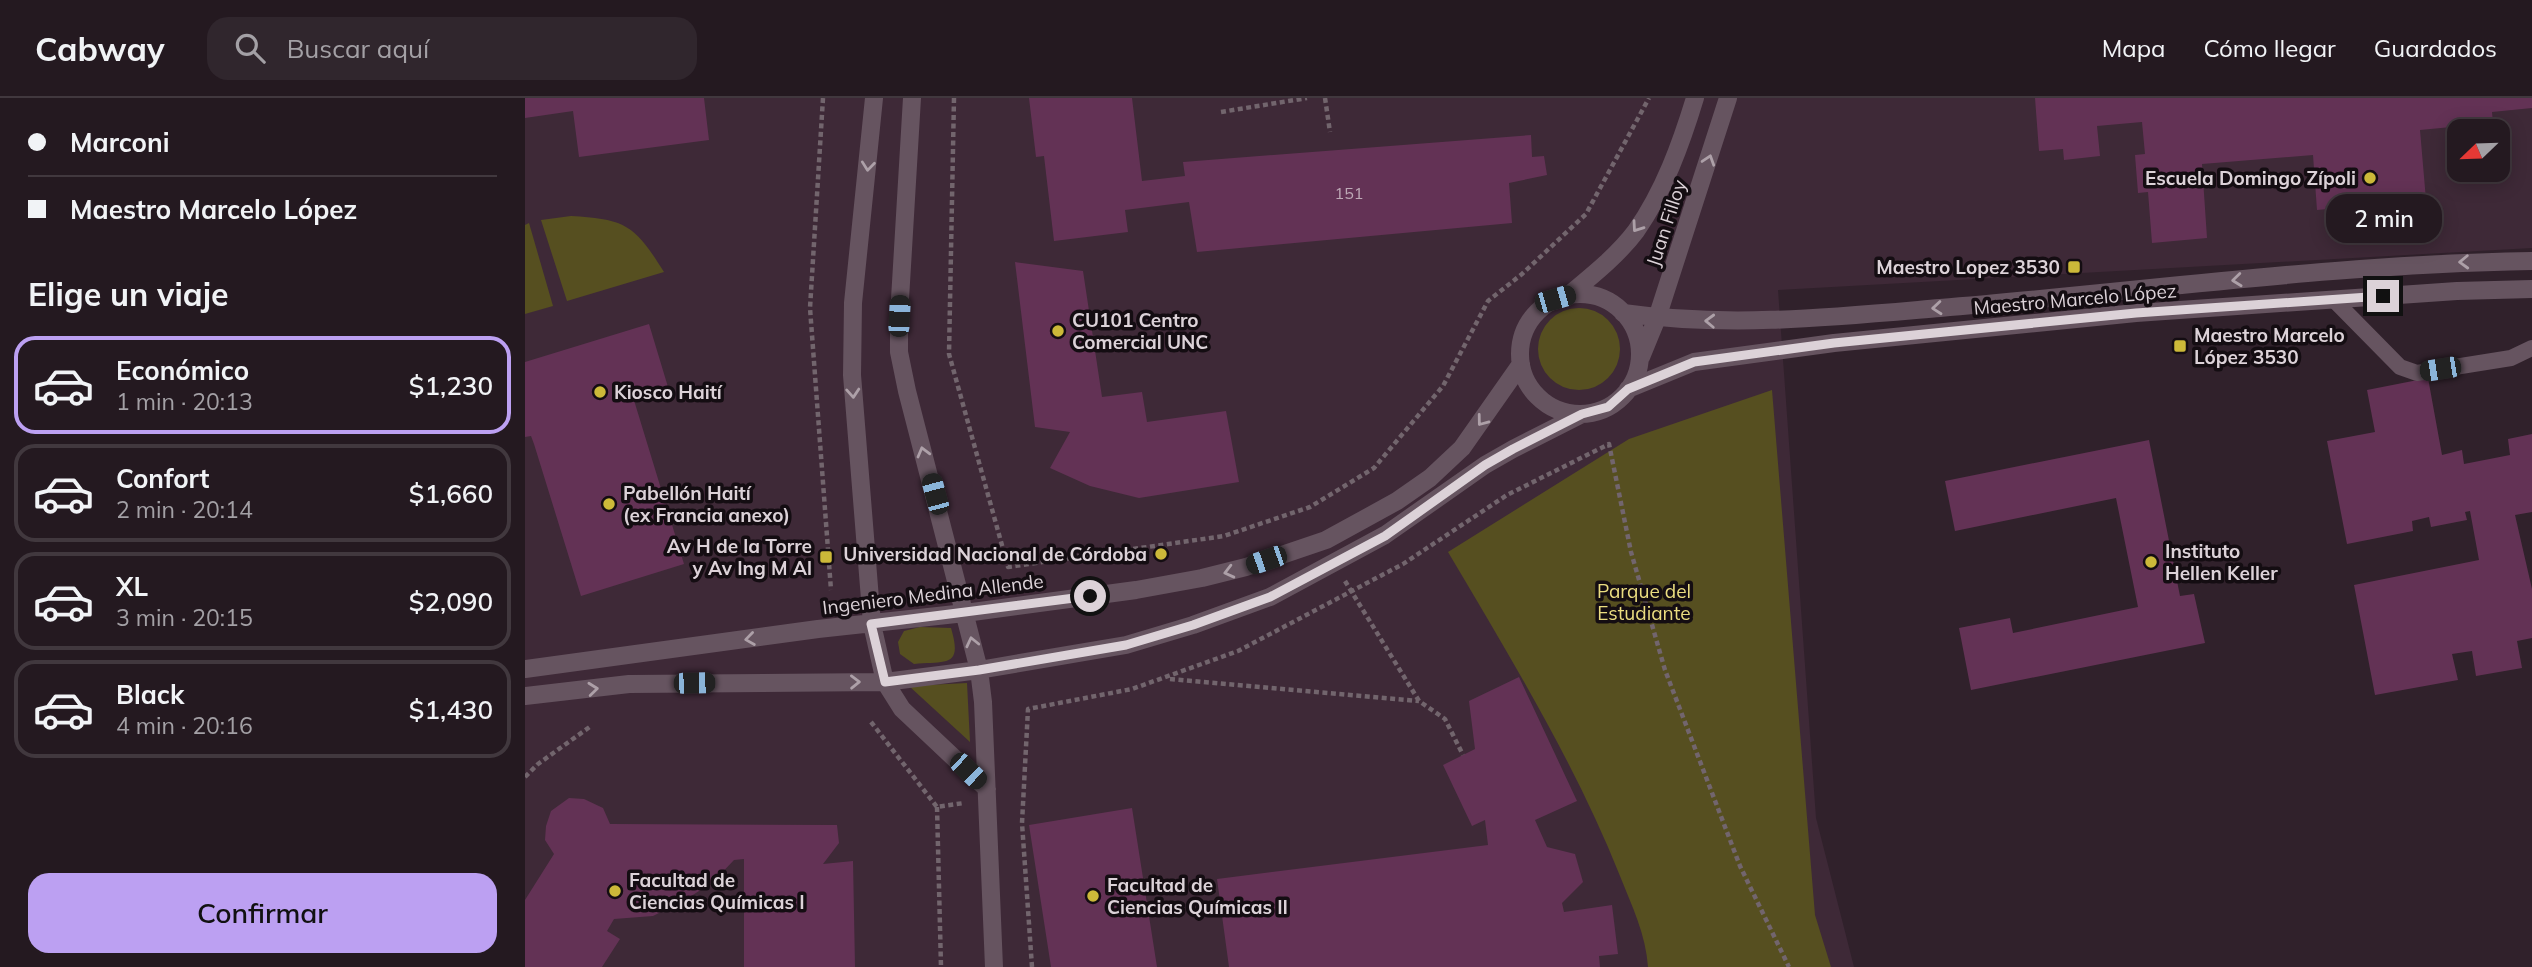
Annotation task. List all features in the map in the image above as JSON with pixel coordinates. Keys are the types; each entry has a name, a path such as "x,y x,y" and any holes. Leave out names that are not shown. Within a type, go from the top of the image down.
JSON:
{"street":[{"path":"874,98 853,303 852,375 871,624 885,682 902,709 987,795"},
{"path":"912,98 899,352 979,670 983,702 993,967"},
{"name":"Juan Filloy","path":"1570,295 1635,232 1672,164 1695,98"},
{"name":"Juan Filloy","path":"1640,360 1657,318 1728,98"},
{"name":"Maestro Marcelo López","path":"1623,313 1721,322 1835,317 2364,269 2444,263 2532,261"},
{"name":"Maestro Marcelo López","path":"1628,389 1694,362 1834,343 2136,313 2468,290 2532,289"},
{"path":"525,696 629,684 885,682 979,670 1126,645 1270,597 1385,536 1485,465 1582,414 1608,407 1628,389 1640,360 1636,335 1623,313 1612,303 1585,294 1555,299 1541,307 1531,319 1520,348 1526,380 1536,395 1550,406 1565,412 1582,414"},
{"name":"Ingeniero Medina Allende","path":"525,669 1136,590 1246,567 1326,540 1430,478 1461,448 1521,364"}],"lane":[{"path":"2334,300 2400,367 2417,373 2511,358 2532,348"}],"path":[{"path":"823,98 810,308 831,590"},
{"path":"954,98 949,354 1008,567 1224,536 1310,507 1374,468 1443,386 1488,301 1586,214 1649,98"},
{"path":"1221,112 1307,98"},
{"path":"1325,98 1329,132"},
{"path":"1608,444 1631,552 1665,670 1740,866 1789,967"},
{"path":"1310,507 1326,540"},
{"path":"1336,562 1351,593 1419,701 1445,719 1463,755"},
{"path":"1165,679 1419,701"},
{"path":"1028,709 1021,822 1032,967"},
{"path":"871,722 937,807 941,967"},
{"path":"525,777 538,764 591,726"},
{"path":"937,807 987,795 1023,795"}],"shaded area":[{"name":"Universidad Nacional de Córdoba","path":"525,98 2532,98 2532,248 1778,290 1816,818 1854,967 525,967"}],"green space":[{"path":"571,216 605,220 628,228 645,244 664,272 567,301 541,220"},
{"path":"529,223 553,306 525,314 525,225"},
{"path":"1579,308 1595,312 1608,320 1616,333 1620,349 1616,365 1608,378 1595,386 1579,390 1563,386 1550,378 1542,365 1538,349 1542,333 1550,320 1563,312"},
{"name":"Parque del Estudiante","path":"1772,390 1815,915 1831,967 1648,967 1634,910 1583,792 1495,631 1448,552 1629,439"},
{"path":"920,627 951,628 955,650 949,660 914,664 900,654 898,642 904,631"},
{"path":"967,683 970,742 909,686"}],"building":[{"path":"525,98 704,98 709,140 579,157 573,111 525,118"},
{"path":"1029,98 1132,98 1142,181 1185,176 1183,162 1531,135 1532,157 1544,156 1547,175 1509,183 1512,223 1197,252 1189,202 1125,210 1128,232 1054,241 1044,156 1036,157"},
{"name":"Escuela Domingo Zípoli","path":"2035,98 2532,98 2532,108 2492,112 2493,119 2447,119 2447,127 2420,130 2426,200 2317,210 2313,155 2202,164 2207,238 2152,243 2148,192 2138,193 2135,155 2145,154 2142,122 2097,126 2100,156 2064,160 2063,149 2039,151"},
{"name":"CU101 Centro Comercial UNC","path":"1015,262 1083,271 1102,397 1142,392 1147,422 1226,411 1239,482 1139,498 1090,486 1050,468 1070,432 1035,427"},
{"name":"Pabellón Haití (ex Francia anexo)","path":"649,324 668,387 633,397 684,564 581,596 534,444 531,436 525,437 525,362"},
{"path":"2428,378 2442,455 2462,450 2464,464 2510,455 2508,439 2532,434 2532,512 2515,515 2532,589 2532,638 2517,641 2522,668 2476,676 2472,651 2452,654 2458,680 2375,695 2354,585 2479,560 2470,511 2465,512 2467,520 2431,527 2429,517 2412,521 2413,531 2347,544 2327,441 2375,432 2367,390"},
{"name":"Instituto Hellen Keller","path":"2149,440 2180,596 2194,594 2205,643 1971,690 1959,628 2010,618 2013,633 2138,607 2116,498 1955,531 1945,481"},
{"path":"1519,677 1577,801 1535,820 1547,847 1575,854 1583,882 1562,903 1564,912 1612,905 1618,954 1599,956 1600,967 1229,967 1217,879 1488,845 1485,820 1472,826 1443,765 1475,749 1469,701"},
{"name":"Facultad de Ciencias Químicas I","path":"569,798 584,799 603,808 610,824 837,825 839,843 823,864 853,861 855,967 744,967 744,859 734,860 713,882 653,916 614,919 607,931 620,939 602,967 525,967 525,900 554,854 545,840 551,811"},
{"name":"Facultad de Ciencias Químicas II","path":"1132,808 1157,967 1051,967 1029,825"}],"place":[{"name":"Escuela Domingo Zípoli","path":"2370,178"},
{"name":"Maestro Lopez 3530","path":"2074,267"},
{"name":"CU101 Centro Comercial UNC","path":"1058,331"},
{"name":"Maestro Marcelo López 3530","path":"2180,346"},
{"name":"Kiosco Haití","path":"600,392"},
{"name":"Pabellón Haití (ex Francia anexo)","path":"609,504"},
{"name":"Universidad Nacional de Córdoba","path":"1161,554"},
{"name":"Av H de la Torre y Av Ing M Al","path":"826,557"},
{"name":"Instituto Hellen Keller","path":"2151,562"},
{"name":"Facultad de Ciencias Químicas I","path":"615,891"},
{"name":"Facultad de Ciencias Químicas II","path":"1093,896"}],"route":[{"path":"1090,596 871,624 885,682 979,670 1126,645 1193,625 1270,597 1385,536 1485,465 1513,449 1582,414 1608,407 1628,389 1694,362 1834,343 2136,313 2383,296"}]}
